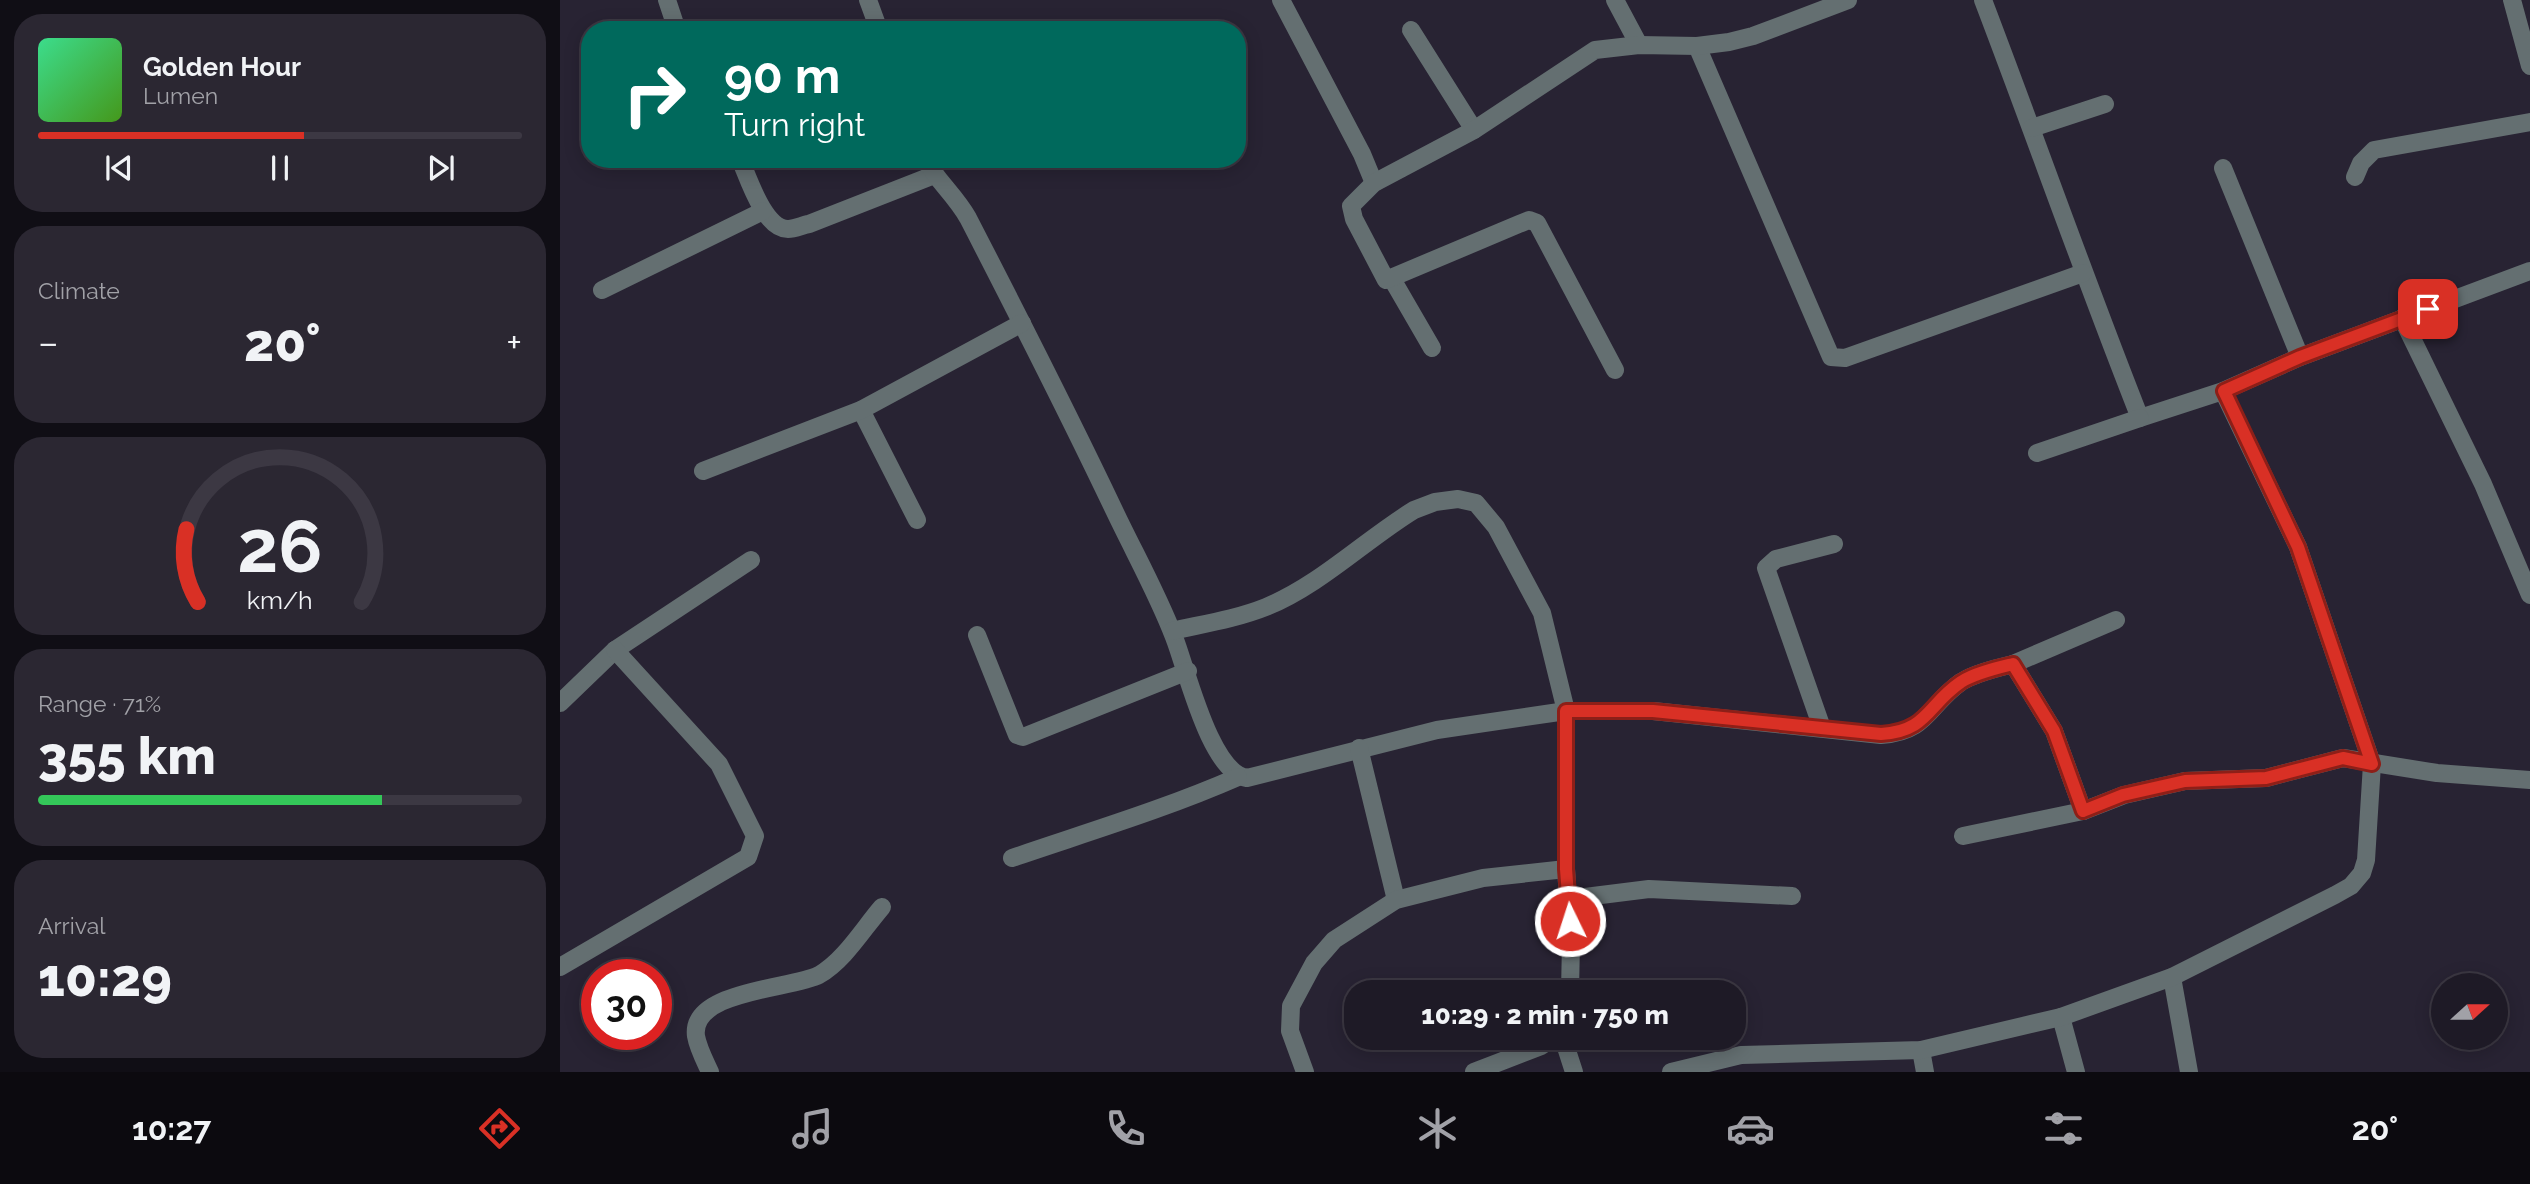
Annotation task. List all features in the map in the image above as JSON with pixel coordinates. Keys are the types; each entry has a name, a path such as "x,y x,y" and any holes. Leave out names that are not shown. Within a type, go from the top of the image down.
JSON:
{"street":[{"path":"667,0 674,21"},
{"path":"868,0 876,21"},
{"path":"1281,0 1362,154 1374,183"},
{"path":"1615,0 1639,45"},
{"path":"1615,370 1537,223 1529,220 1386,280 1351,206 1374,183 1474,130 1595,50 1639,45 1697,46 1729,42 1754,36 1848,0"},
{"path":"1983,0 2032,128 2082,273 2140,418"},
{"path":"2512,0 2530,66"},
{"path":"1411,30 1474,130"},
{"path":"1697,46 1830,357 1845,358 2082,273"},
{"path":"2032,128 2105,104"},
{"path":"2355,177 2361,163 2374,150 2530,122"},
{"path":"744,168 763,211 780,227 788,229 810,224 927,168"},
{"path":"930,168 955,195 1022,323 1172,631 1188,671 1205,728 1220,757 1238,777"},
{"path":"2223,168 2300,357"},
{"path":"601,290 763,211"},
{"path":"2037,453 2224,391 2300,357 2530,271"},
{"path":"1392,279 1432,348"},
{"path":"2402,318 2483,484 2530,595"},
{"path":"703,471 861,410 1022,323"},
{"path":"1671,1072 1741,1055 1921,1050 2061,1017 2172,977 2351,886 2362,873 2366,860 2372,764 2298,547 2224,391"},
{"path":"861,410 917,520"},
{"path":"1172,631 1253,611 1293,593 1415,510 1446,500 1476,503 1496,527 1542,613 1566,711 1566,869 1570,980"},
{"path":"1822,727 1766,568 1776,559 1834,544"},
{"path":"560,703 615,650 751,560"},
{"path":"1012,858 1135,815 1179,803 1238,777 1247,778 1437,730 1566,711 1653,711 1881,734 1900,733 1914,728 1962,681 2013,664 2116,620"},
{"path":"977,635 1008,718 1017,735 1023,737 1188,671"},
{"path":"560,967 748,857 755,836 719,764 615,650"},
{"path":"2013,664 2054,731 2083,811"},
{"path":"1359,748 1396,900"},
{"path":"1963,836 2083,811 2123,795 2185,781 2266,778 2343,758 2437,773 2530,780"},
{"path":"1305,1072 1290,1031 1291,1006 1314,963 1334,940 1396,900 1483,878 1566,869"},
{"path":"1569,899 1649,889 1792,896"},
{"path":"710,1072 696,1038 698,1024 706,1012 718,1003 748,992 788,985 826,970 882,907"},
{"path":"2172,977 2189,1072"},
{"path":"2061,1017 2076,1072"},
{"path":"1474,1072 1531,1050"},
{"path":"1567,1050 1574,1072"},
{"path":"1921,1050 1925,1072"}],"route":[{"path":"1570,921 1566,869 1566,711 1653,711 1881,734 1900,733 1914,728 1962,681 2013,664 2054,731 2083,811 2123,795 2185,781 2266,778 2287,774 2329,759 2343,758 2372,764 2298,547 2224,391 2300,357 2428,309"}]}
